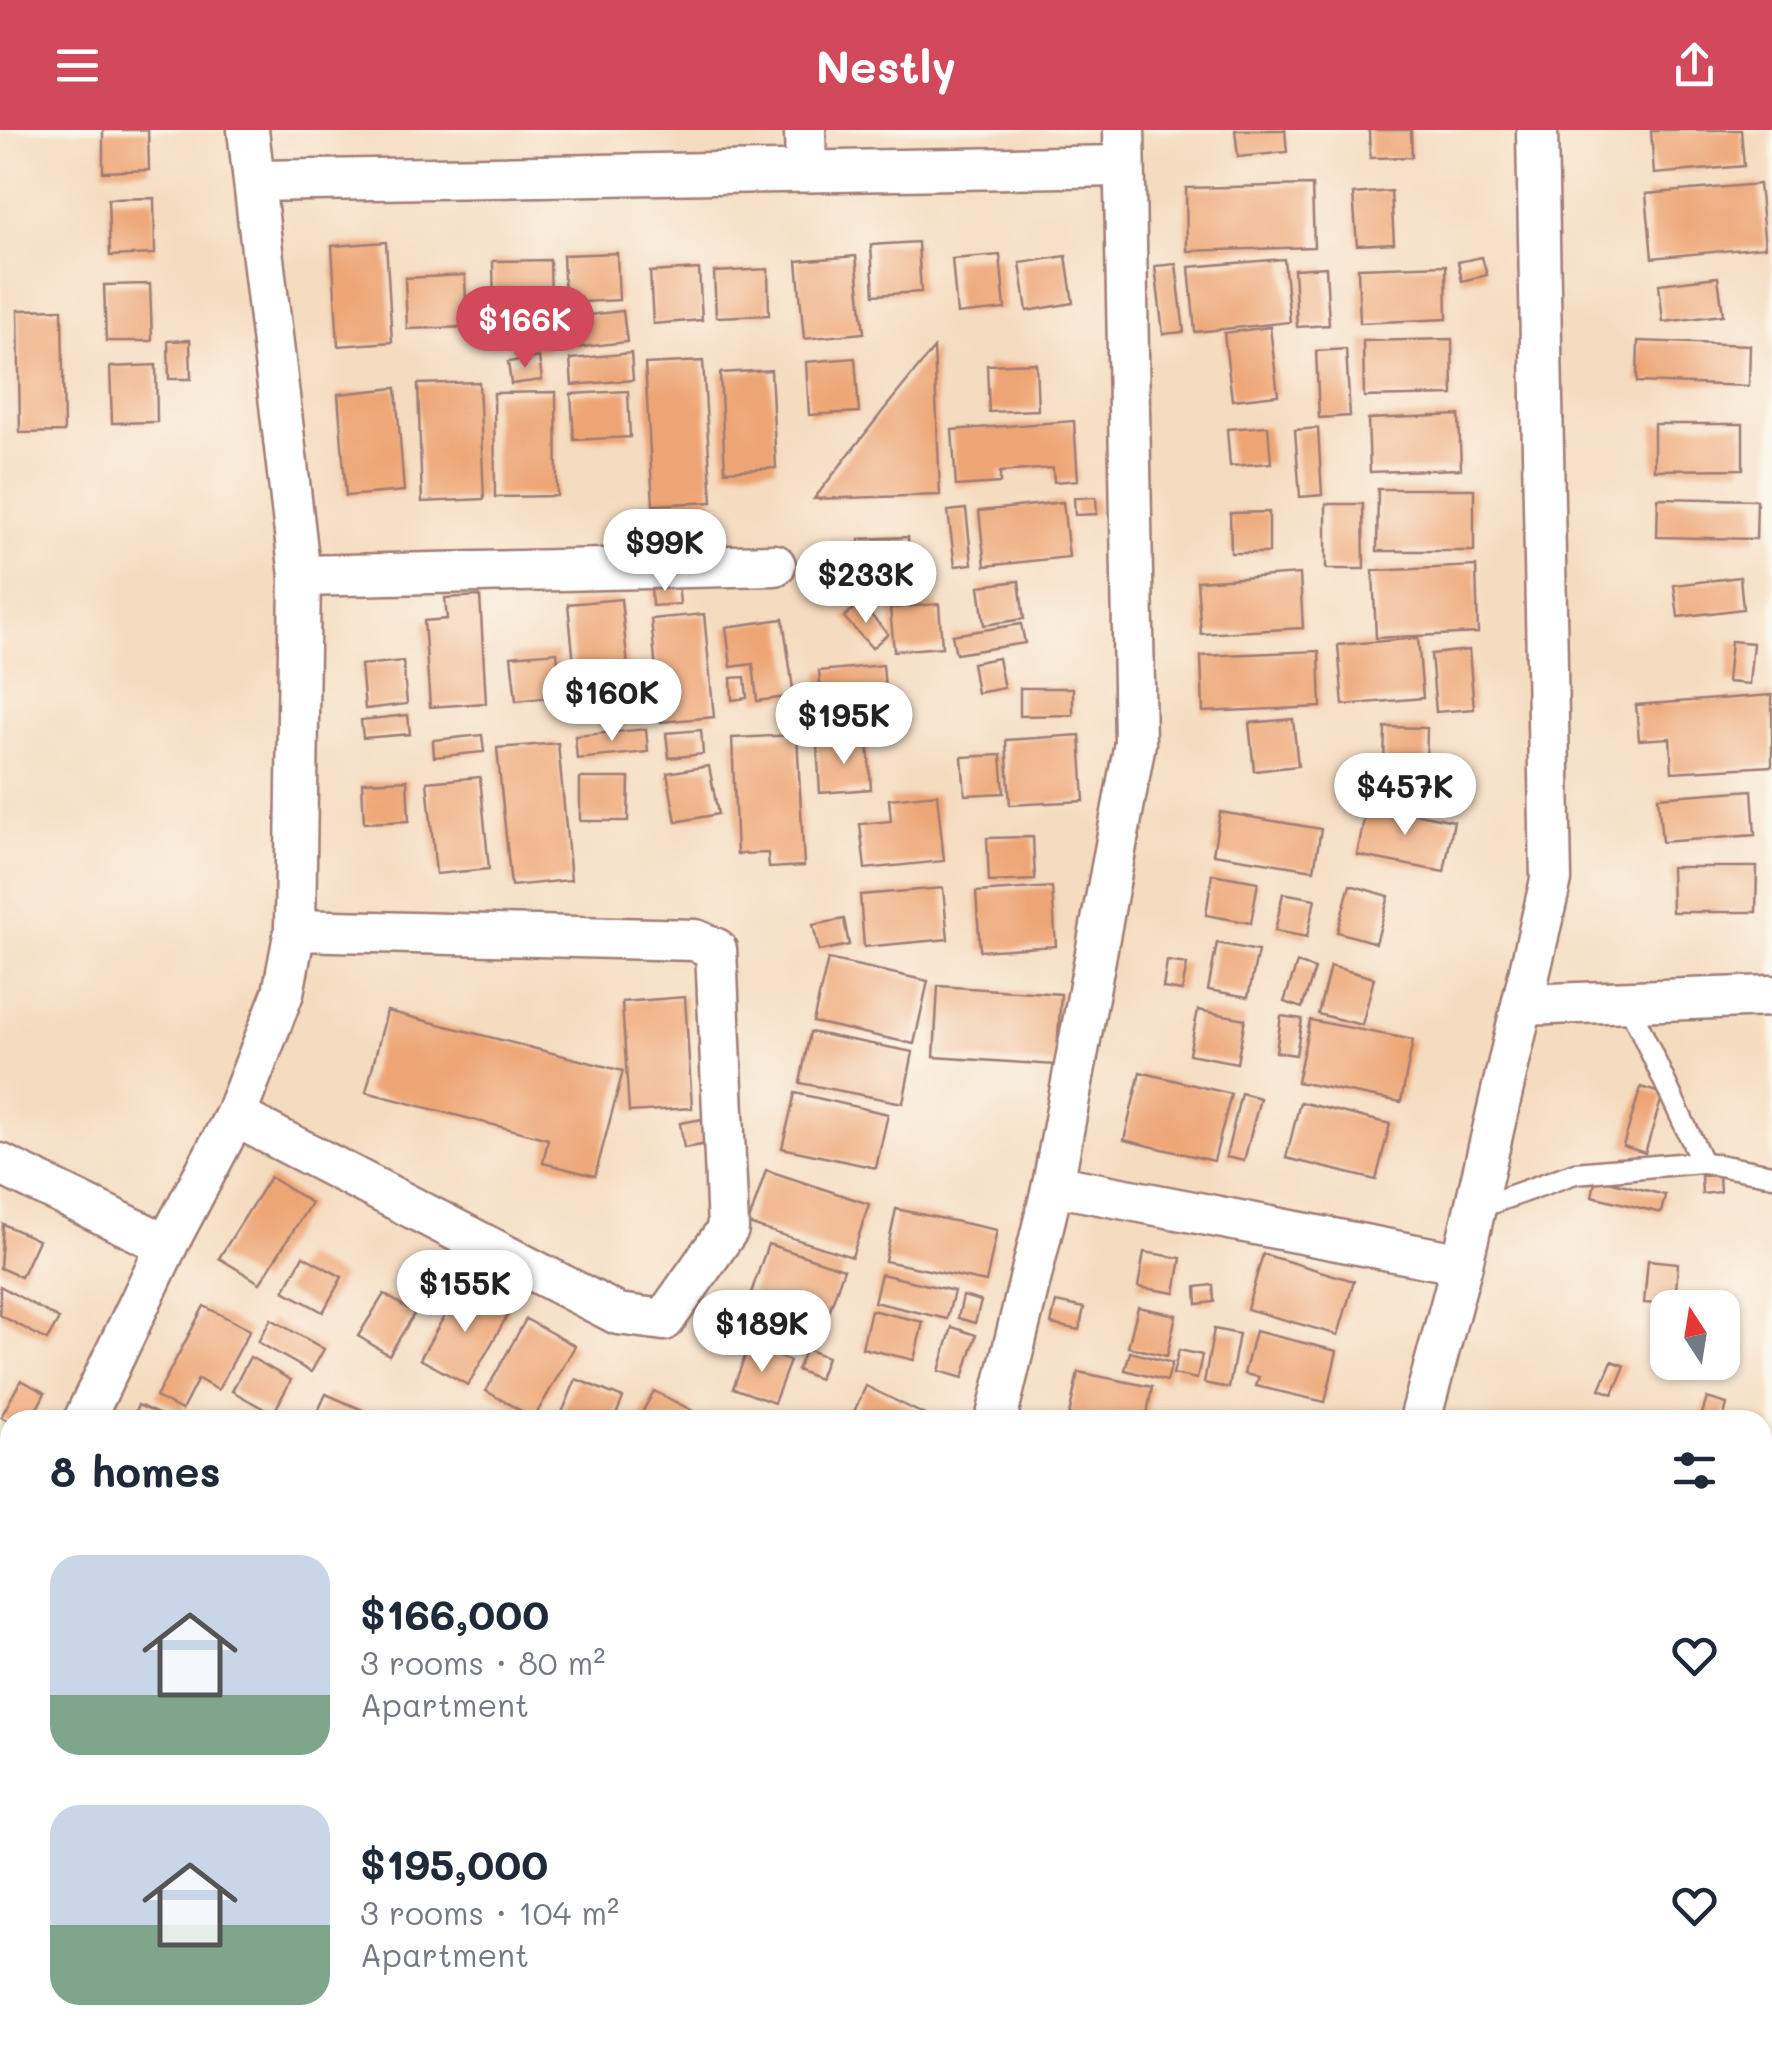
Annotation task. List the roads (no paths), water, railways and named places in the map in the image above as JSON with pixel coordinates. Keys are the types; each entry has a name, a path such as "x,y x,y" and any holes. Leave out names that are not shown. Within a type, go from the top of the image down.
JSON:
{"street":[{"path":"89,1410 167,1245 236,1116 283,993 295,930 300,576 248,130"},
{"path":"805,130 806,171"},
{"path":"1423,1410 1476,1208 1551,880 1538,130"},
{"path":"255,182 806,171 1124,148 1135,743 1052,1184 998,1410"},
{"path":"300,576 775,565"},
{"path":"236,1116 618,1314 664,1320 728,1229 716,949 695,940 295,930"},
{"path":"1522,1005 1772,996"},
{"path":"0,1164 167,1245"},
{"path":"1052,1184 1462,1264"}],"lane":[{"path":"1627,1001 1702,1162"},
{"path":"1476,1208 1575,1173 1702,1162 1772,1175"}]}
